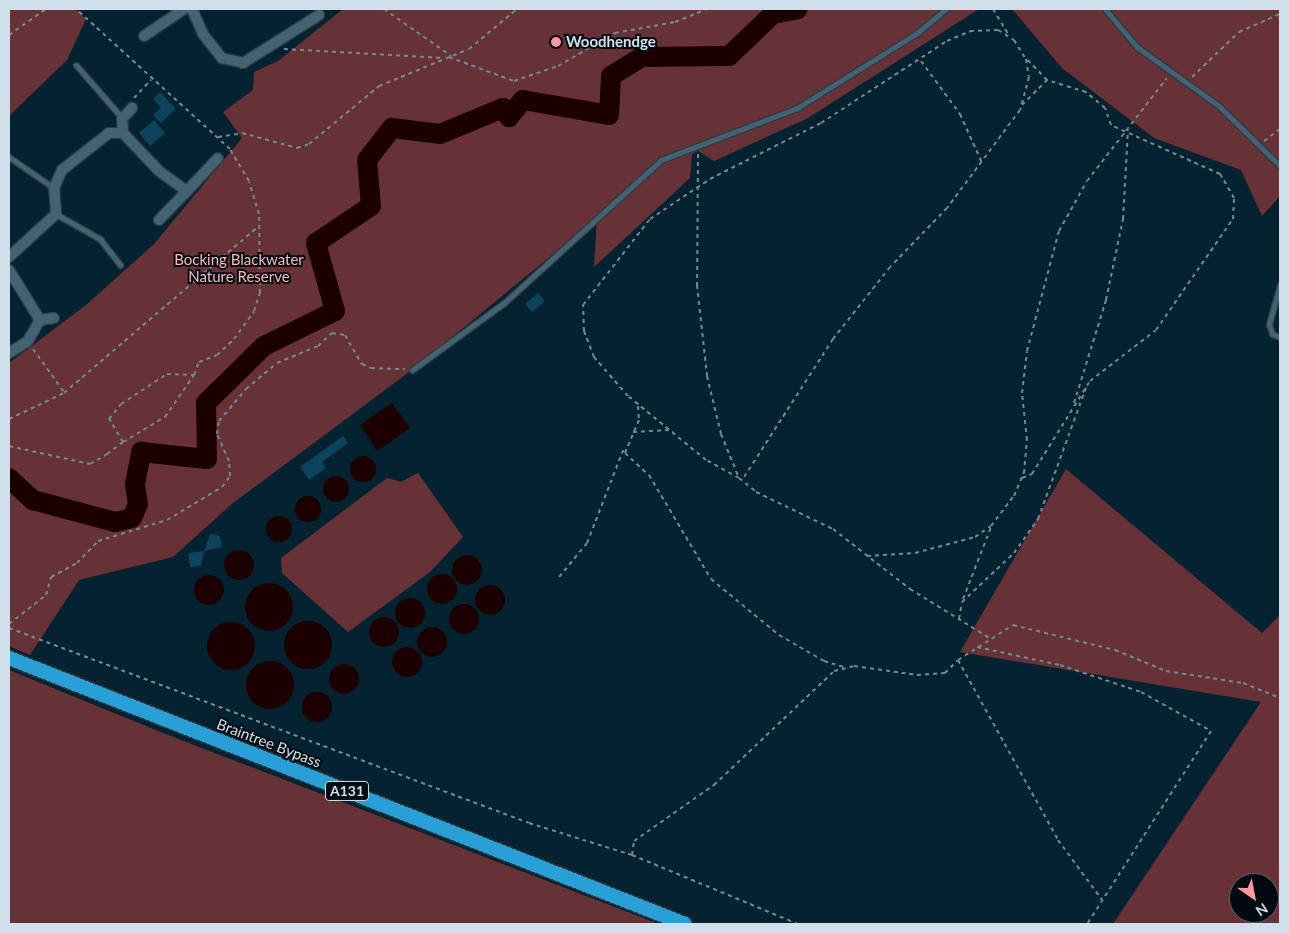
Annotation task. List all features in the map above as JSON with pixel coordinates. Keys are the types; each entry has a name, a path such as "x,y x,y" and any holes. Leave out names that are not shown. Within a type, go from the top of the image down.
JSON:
{"highway":[{"name":"Braintree Bypass","path":"9,658 685,924"}],"street":[{"path":"144,36 184,9"},
{"path":"192,9 203,34 222,58 243,63 272,49 320,15"},
{"path":"132,108 121,116 123,132 159,171 187,191"},
{"path":"9,257 56,214 54,188 62,170 97,140 123,132"},
{"path":"159,220 218,158"},
{"path":"9,270 40,320"},
{"path":"40,320 54,318"},
{"path":"9,353 28,340 40,320"}],"lane":[{"path":"412,370 504,304 661,160 797,108 917,33 946,9"},
{"path":"1105,9 1137,47 1219,106 1280,166"},
{"path":"76,65 121,116"},
{"path":"9,157 54,188"},
{"path":"56,214 100,239 120,264"},
{"path":"1280,285 1269,324 1272,334 1280,337"}],"path":[{"path":"9,35 46,9"},
{"path":"9,446 90,464 123,442 165,418 194,375 199,362 217,355 254,311 260,293 259,214 248,181 230,149 187,113 76,9"},
{"path":"384,9 449,57 514,81 558,66 615,33 675,22 707,9"},
{"path":"217,138 242,133 297,148 309,144 379,86 469,49 515,9"},
{"path":"993,9 1011,38 1048,80 1086,92 1105,108 1111,125 1128,130 1220,174 1234,198 1233,219 1156,330 1134,349 1110,362 1087,385 1032,474 1022,478"},
{"path":"1186,83 1239,32 1280,14"},
{"path":"991,639 867,556 832,529 756,492 742,480 669,430 638,404 594,357 584,332 583,305 650,219 695,189 821,122 970,30 998,30 1011,38"},
{"path":"272,49 449,57"},
{"path":"1021,106 1029,77 1026,57"},
{"path":"920,60 960,114 982,162"},
{"path":"959,619 962,602 992,526 1022,478 1027,440 1022,393 1050,261 1069,208 1170,72"},
{"path":"121,116 151,80"},
{"path":"742,480 833,339 982,162 1021,106 1048,80"},
{"path":"1072,408 1094,343 1123,219 1128,130"},
{"path":"1259,144 1280,130"},
{"path":"699,144 695,189 696,285 707,376 721,434 738,478"},
{"path":"9,419 64,393 258,227"},
{"path":"9,624 46,595 51,577 77,563 98,541 167,520 222,487 230,476 229,461 217,434 219,421 246,389 277,363 318,346 332,333 345,335 370,368 412,370"},
{"path":"28,340 64,393"},
{"path":"123,442 110,419 121,404 167,374 194,375"},
{"path":"962,602 1014,553 1038,519 1087,385"},
{"path":"559,577 587,543 624,448 639,420 638,404"},
{"path":"633,432 669,430"},
{"path":"624,448 649,475 711,579 779,635 824,661 847,668 945,673 958,660 1013,625 1034,628 1115,650 1166,671 1243,683 1280,698"},
{"path":"867,556 940,547 975,537 992,526"},
{"path":"9,628 529,823 632,855 798,924"},
{"path":"977,647 1060,665 1141,692 1211,731 1087,924"},
{"path":"958,660 1058,840 1102,900"},
{"path":"632,855 634,841 652,825 714,785 834,672 847,668"}],"green space":[{"path":"9,9 76,9 86,19 67,60 9,116"},
{"name":"Bocking Blackwater Nature Reserve","path":"343,9 979,9 808,118 714,161 698,151 692,154 690,178 594,267 597,218 412,370 233,503 173,557 79,580 30,655 9,646 9,363 86,305 154,244 242,138 223,112 253,90 254,72 278,61"},
{"path":"1012,9 1280,9 1280,196 1262,216 1241,170 1154,138 1062,68"},
{"path":"1066,469 1262,633 1280,615 1280,924 1113,924 1261,702 960,652"},
{"path":"418,473 463,537 430,572 348,632 282,573 281,558 387,478 401,482"},
{"path":"9,670 168,735 659,924 9,924"}],"shaded area":[{"path":"392,403 410,428 377,451 360,425"},
{"path":"363,456 372,460 376,469 372,478 363,482 354,478 350,469 354,460"},
{"path":"336,476 345,480 349,489 345,498 336,502 327,498 323,489 327,480"},
{"path":"308,496 317,500 321,509 317,518 308,522 299,518 295,509 299,500"},
{"path":"279,516 288,520 292,529 288,538 279,542 270,538 266,529 270,520"},
{"path":"239,550 245,551 253,559 253,571 245,579 239,580 233,579 225,571 224,565 225,559 233,551"},
{"path":"467,555 473,556 481,564 481,576 473,584 467,585 461,584 453,576 452,570 453,564 461,556"},
{"path":"442,574 448,575 456,583 456,595 448,603 442,604 436,603 428,595 427,589 428,583 436,575"},
{"path":"209,575 215,576 223,584 223,596 215,604 209,605 203,604 195,596 194,590 195,584 203,576"},
{"path":"269,583 278,585 286,590 291,598 293,607 291,616 286,624 278,629 269,631 260,629 252,624 247,616 245,607 247,598 252,590 260,585"},
{"path":"490,585 496,586 504,594 504,606 496,614 490,615 484,614 476,606 475,600 476,594 484,586"},
{"path":"410,598 416,599 424,607 424,619 416,627 410,628 404,627 396,619 395,613 396,607 404,599"},
{"path":"464,604 470,605 478,613 478,625 470,633 464,634 458,633 450,625 449,619 450,613 458,605"},
{"path":"384,617 390,618 398,626 398,638 390,646 384,647 378,646 370,638 369,632 370,626 378,618"},
{"path":"308,621 317,623 325,628 330,636 332,645 330,654 325,662 317,667 308,669 299,667 291,662 286,654 284,645 286,636 291,628 299,623"},
{"path":"231,622 240,624 248,629 253,637 255,646 253,655 248,663 240,668 231,670 222,668 214,663 209,655 207,646 209,637 214,629 222,624"},
{"path":"432,627 438,628 446,636 446,648 438,656 432,657 426,656 418,648 417,642 418,636 426,628"},
{"path":"407,647 413,648 421,656 421,668 413,676 407,677 401,676 393,668 392,662 393,656 401,648"},
{"path":"270,661 279,663 287,668 292,676 294,685 292,694 287,702 279,707 270,709 261,707 253,702 248,694 246,685 248,676 253,668 261,663"},
{"path":"344,664 350,665 358,673 358,685 350,693 344,694 338,693 330,685 329,679 330,673 338,665"},
{"path":"317,692 323,693 331,701 331,713 323,721 317,722 311,721 303,713 302,707 303,701 311,693"}],"building":[{"path":"160,92 176,109 161,123 153,115 161,107 153,99"},
{"path":"154,120 165,133 150,146 139,133"},
{"path":"538,293 545,301 532,312 525,304"},
{"path":"343,436 348,443 322,462 326,468 309,480 300,467"},
{"path":"210,534 220,536 222,547 204,551"},
{"path":"204,551 201,566 190,567 188,553"}],"waterway":[{"path":"9,478 33,500 115,522 132,518 138,504 135,484 141,452 207,459 206,403 264,346 335,311 316,243 371,206 367,160 392,128 440,134 503,108 509,117 523,100 609,115 611,76 641,57 729,56 773,14 798,9"}],"place":[{"name":"Woodhendge","path":"556,42"}]}
